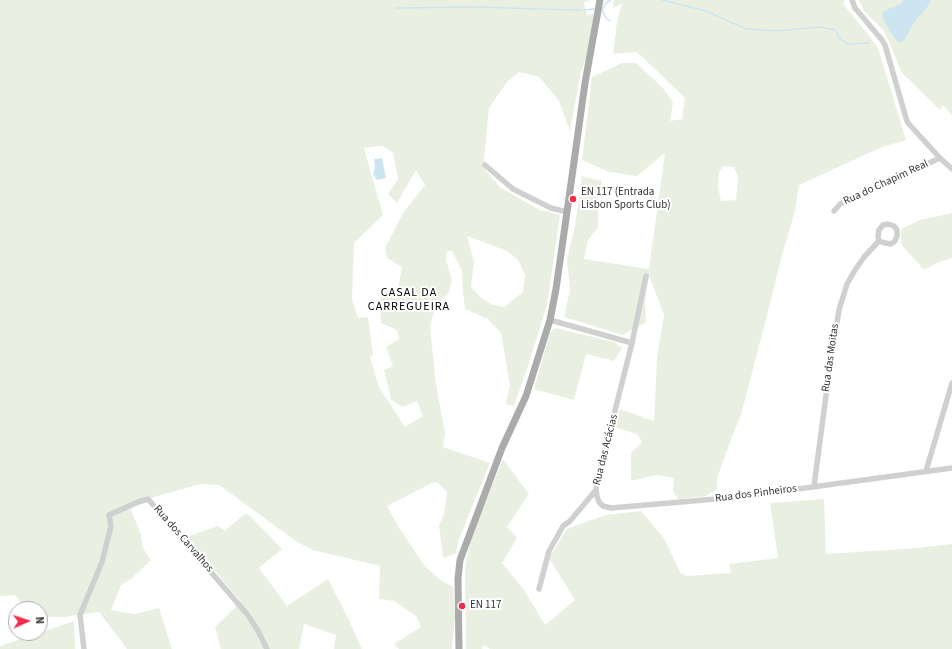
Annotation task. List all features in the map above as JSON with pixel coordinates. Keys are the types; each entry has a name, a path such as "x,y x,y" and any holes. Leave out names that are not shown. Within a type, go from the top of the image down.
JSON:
{"main road":[{"path":"459,649 458,579 460,560 502,448 523,406 550,320 568,212 585,83 600,0"}],"street":[{"path":"852,0 855,8 885,45 908,123 952,169"},
{"name":"Rua do Chapim Real","path":"834,210 840,204 848,200 940,158"},
{"path":"485,164 513,190 551,208 568,212"},
{"name":"Rua das Moitas","path":"814,486 839,310 847,284 855,270 865,256 879,241"},
{"name":"Rua das Acácias","path":"539,589 550,551 557,537 564,526 596,490 632,342 646,276"},
{"path":"550,320 632,342"},
{"path":"926,471 952,383"},
{"name":"Rua dos Pinheiros","path":"596,490 599,502 603,506 611,508 739,497 952,468"},
{"name":"Rua dos Carvalhos","path":"84,649 80,615 102,562 111,526 109,515 125,507 148,499 247,614 257,629 267,649"}],"green space":[{"path":"0,0 591,0 584,3 587,15 594,14 586,59 581,72 570,131 559,101 539,77 519,72 507,82 489,108 484,160 486,171 501,188 538,209 560,215 547,305 514,406 506,404 510,385 501,333 488,319 465,309 462,271 452,251 447,251 446,260 452,280 448,294 435,305 430,327 436,385 445,433 443,447 490,463 459,539 456,553 443,558 439,525 444,514 447,492 437,482 432,483 387,506 400,529 424,565 439,579 453,587 455,616 452,649 399,649 394,644 421,627 416,616 394,601 379,599 380,566 313,550 297,542 219,485 200,484 129,504 141,535 143,548 151,560 131,579 121,585 111,610 134,614 159,608 172,649 127,649 99,612 64,617 48,617 48,601 20,601 15,595 0,596","holes":["383,146 393,153 398,179 388,194 397,203 416,170 425,185 403,213 385,248 387,258 402,267 398,290 380,290 381,323 397,330 399,339 386,347 393,366 384,370 391,400 403,407 417,401 423,416 405,427 379,387 370,357 373,355 368,317 358,318 352,299 354,243 383,215 364,148","467,236 507,251 518,260 525,275 523,292 504,307 493,305 480,297 471,287 474,262"]},
{"path":"614,0 844,0 844,5 878,48 906,140 882,147 799,185 795,211 782,255 741,415 717,478 717,489 706,496 678,499 673,491 674,478 656,475 631,481 631,453 642,442 637,434 614,427 620,409 654,421 657,358 664,315 649,275 645,302 646,322 623,335 564,317 570,290 567,259 575,226 582,176 602,181 598,197 598,227 588,240 584,259 649,269 665,153 637,176 609,172 582,160 592,77 622,63 636,63 662,87 673,102 670,121 682,119 685,98 637,52 613,54 617,21 622,4 613,8","holes":["723,166 734,167 738,177 736,200 721,201 718,186 719,173"]},
{"path":"859,0 952,0 952,115 943,105 940,110 901,72 884,31 864,11"},
{"path":"952,213 952,258 937,263 924,270 901,244 901,229 920,220"},
{"path":"555,328 614,342 622,348 614,361 586,354 574,400 534,389 550,333"},
{"path":"503,459 529,494 507,527 517,538 502,563 523,588 545,625 575,600 549,558 567,529 605,515 641,511 664,538 681,574 687,576 731,573 729,564 778,558 770,503 824,499 826,554 917,548 952,544 952,649 490,649 484,645 482,649 466,649 465,569 471,538"},
{"path":"248,514 282,549 259,568 287,606 328,579 362,649 334,649 336,635 304,624 299,649 221,649 215,627 241,602 186,537 218,526 225,531 243,515"},
{"path":"74,621 75,649 0,649 0,646 15,641 48,641 48,630"}],"water":[{"path":"904,0 931,0 913,24 905,39 902,42 898,42 883,19 882,14 884,11 900,4"},
{"path":"382,158 386,178 377,180 373,174 375,167 374,159"}],"waterway":[{"path":"610,21 606,18 602,10 606,3 611,0"},
{"path":"662,0 706,11 746,29 777,31 819,27 835,30 839,38 847,44 869,43"},
{"path":"396,8 475,7"},
{"path":"477,7 507,8"},
{"path":"509,8 536,9"},
{"path":"538,9 581,10"},
{"path":"584,10 594,9"}],"place":[{"name":"EN 117 (Entrada Lisbon Sports Club)","path":"573,199"},
{"name":"EN 117","path":"462,606"}],"district":[{"name":"CASAL DA CARREGUEIRA","path":"409,300"}]}
